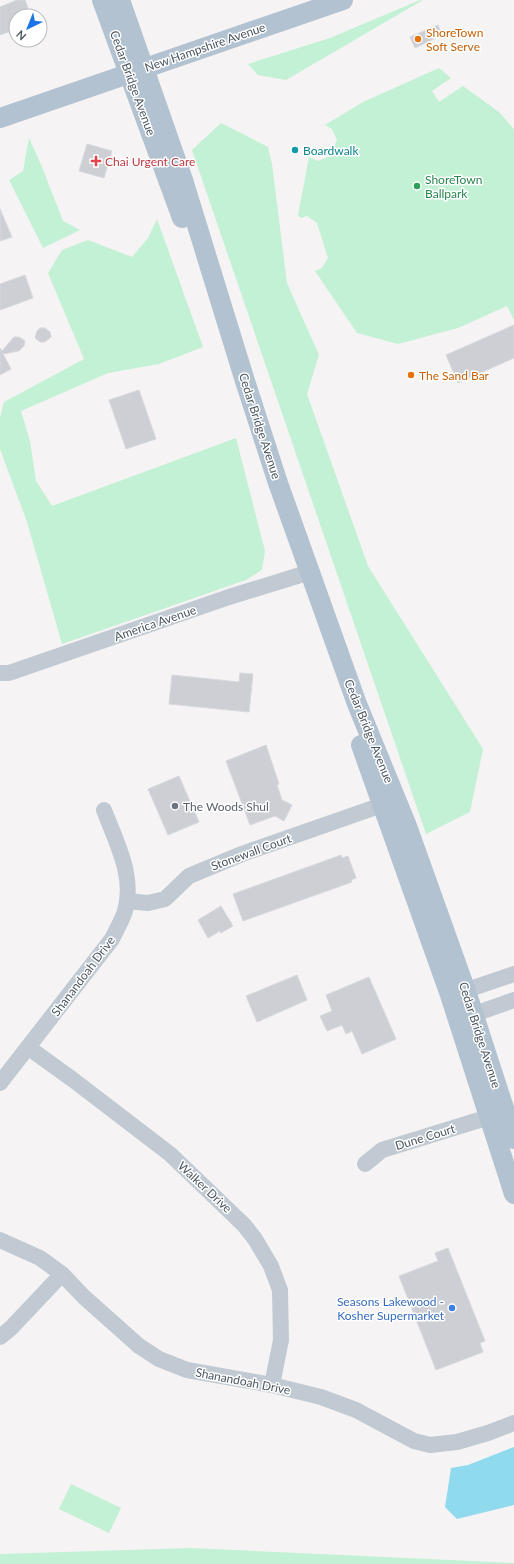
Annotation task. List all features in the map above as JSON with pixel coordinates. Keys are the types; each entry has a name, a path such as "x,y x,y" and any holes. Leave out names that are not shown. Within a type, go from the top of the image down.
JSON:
{"main road":[{"name":"Cedar Bridge Avenue","path":"102,0 137,71 183,180 263,437 344,669 407,826 458,993"},
{"name":"Cedar Bridge Avenue","path":"120,0 137,71"},
{"name":"New Hampshire Avenue","path":"0,118 343,0"},
{"path":"344,669 348,708 382,805 458,993 466,1017 489,1117 514,1194"},
{"name":"Cedar Bridge Avenue","path":"466,1017 514,1139"}],"street":[{"name":"America Avenue","path":"0,673 9,673 229,597 310,572"},
{"name":"Stonewall Court","path":"127,901 148,903 165,899 189,876 242,854 382,805"},
{"name":"Shanandoah Drive","path":"0,1083 29,1048 112,939 125,912 129,889 126,867 104,810"},
{"path":"458,993 514,974"},
{"path":"466,1017 514,1000"},
{"name":"Walker Drive","path":"29,1048 170,1154 244,1225 255,1239 271,1266 280,1290 281,1340 272,1385"},
{"name":"Dune Court","path":"365,1164 382,1150 489,1117"},
{"name":"Shanandoah Drive","path":"0,1240 40,1258 62,1274 84,1297 139,1346 159,1359 188,1370 272,1385 321,1397 356,1410 414,1441 430,1445 457,1442 488,1433 514,1423"},
{"path":"0,1337 11,1328 62,1274"}],"green space":[{"path":"423,0 286,80 258,75 248,64 330,38"},
{"name":"ShoreTown Ballpark","path":"439,68 451,78 432,91 439,102 463,86 499,112 514,129 514,320 507,306 458,328 398,344 357,333 315,271 322,268 328,258 317,223 307,216 301,218 298,215 309,157 318,161 330,156 337,140 332,129 325,125 363,102"},
{"path":"221,123 268,147 272,164 287,283 319,355 307,394 368,566 483,749 470,812 426,834 192,150"},
{"path":"29,138 63,221 80,230 43,248 9,180 23,171"},
{"path":"157,219 203,347 159,364 108,373 21,411 30,441 36,481 52,506 236,438 265,551 262,570 246,580 62,644 27,522 0,449 0,418 4,402 84,359 48,273 62,250 88,240 132,257 148,238"},
{"path":"71,1484 121,1508 109,1533 59,1509"},
{"path":"191,1548 514,1564 0,1564 0,1554"}],"water":[{"path":"514,1447 514,1505 457,1519 445,1507 451,1468 468,1465"}],"building":[{"path":"17,0 25,0 28,8 8,8 8,32 0,35 0,7"},
{"path":"438,25 442,35 415,48 410,37"},
{"name":"Chai Urgent Care","path":"87,144 112,151 104,178 79,171"},
{"path":"0,209 12,237 0,241"},
{"path":"25,275 33,298 0,310 0,284"},
{"path":"514,325 514,358 458,383 446,355"},
{"path":"40,328 45,328 50,332 51,337 45,342 40,342 35,338 37,331"},
{"path":"14,337 19,337 25,341 24,346 19,351 3,354 11,369 0,375 0,348 2,351"},
{"path":"139,390 156,439 126,449 109,400"},
{"path":"240,673 253,674 249,712 169,704 172,675 239,682"},
{"path":"266,745 279,784 277,785 282,800 292,805 284,821 275,816 250,825 226,761"},
{"path":"179,776 199,822 168,835 148,789"},
{"path":"341,855 342,858 348,856 356,878 351,880 352,882 243,921 233,894"},
{"path":"221,906 233,926 208,938 198,920"},
{"path":"297,975 307,1000 257,1022 246,996"},
{"path":"369,977 396,1039 362,1054 352,1031 346,1034 342,1025 327,1031 320,1016 332,1011 326,995"},
{"path":"448,1248 485,1341 480,1343 483,1352 436,1370 399,1276 438,1261 435,1253"}],"place":[{"name":"ShoreTown Soft Serve","path":"418,39"},
{"name":"Boardwalk","path":"295,150"},
{"name":"Chai Urgent Care","path":"96,161"},
{"name":"ShoreTown Ballpark","path":"417,186"},
{"name":"The Sand Bar","path":"411,375"},
{"name":"The Woods Shul","path":"175,806"},
{"name":"Seasons Lakewood - Kosher Supermarket","path":"452,1308"}]}
